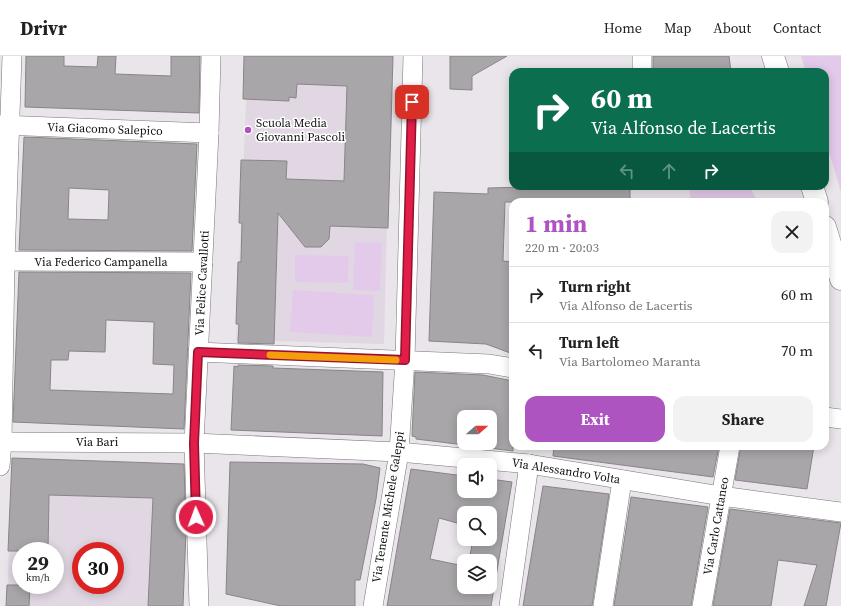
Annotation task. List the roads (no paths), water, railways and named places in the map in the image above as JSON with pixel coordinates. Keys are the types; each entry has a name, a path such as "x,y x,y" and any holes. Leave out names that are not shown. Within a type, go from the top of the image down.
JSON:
{"street":[{"path":"0,466 5,125 12,56"},
{"name":"Via Felice Cavallotti","path":"200,606 194,443 209,133 211,56"},
{"name":"Via Tenente Michele Galeppi","path":"373,606 399,452 405,360 413,56"},
{"path":"642,56 642,68"},
{"path":"773,56 777,68"},
{"name":"Via Giacomo Salepico","path":"5,125 209,133"},
{"path":"829,240 841,279"},
{"name":"Via Federico Campanella","path":"2,262 203,262"},
{"path":"198,352 489,364 509,367"},
{"path":"829,417 841,418"},
{"name":"Via Bari","path":"1,442 194,443"},
{"name":"Via Alessandro Volta","path":"194,443 399,452 529,464 721,496 841,512"},
{"name":"Via Carlo Cattaneo","path":"702,606 729,450"},
{"path":"509,606 529,464"},
{"path":"603,606 622,480"}],"place":[{"name":"Scuola Media Giovanni Pascoli","path":"248,130"}]}
